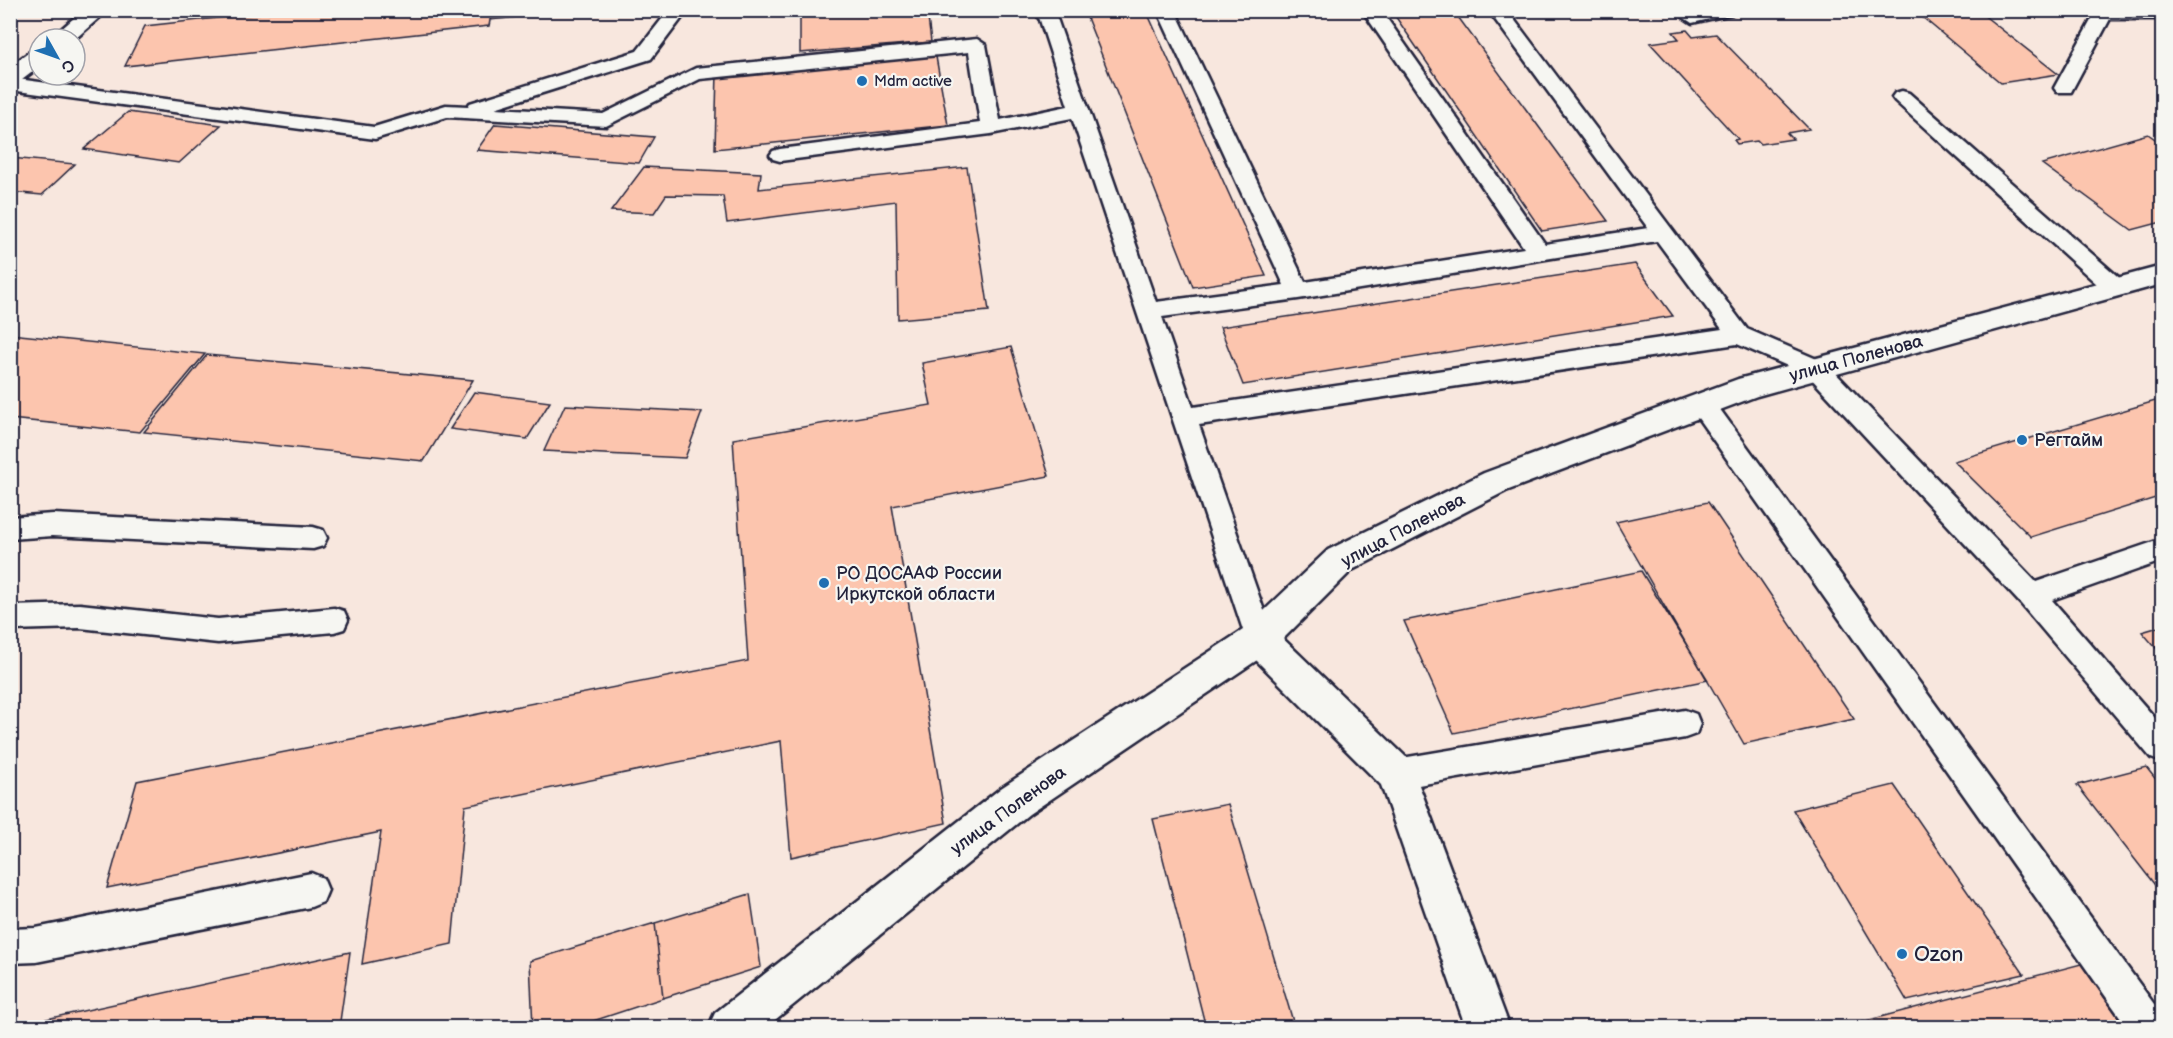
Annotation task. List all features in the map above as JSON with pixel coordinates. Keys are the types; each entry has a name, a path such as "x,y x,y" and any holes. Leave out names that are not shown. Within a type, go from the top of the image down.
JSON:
{"street":[{"path":"76,27 97,10"},
{"path":"10,78 27,65"},
{"name":"улица Поленова","path":"730,1028 1016,801 1259,639 1340,560 1495,482 1749,387 2163,275"},
{"path":"1259,639 1396,774 1488,1028"}],"lane":[{"path":"462,112 644,55 679,10"},
{"path":"1166,10 1298,291"},
{"path":"1371,10 1540,254"},
{"path":"1497,10 1739,335 1817,369 2031,596 2163,748"},
{"path":"1692,16 1726,10"},
{"path":"1047,12 1259,639"},
{"path":"2064,88 2102,12 2163,14"},
{"path":"10,84 375,133 446,111 606,120 696,74 977,45 991,128"},
{"path":"1902,96 2116,288"},
{"path":"780,155 991,128 1080,110"},
{"path":"1148,311 1298,291 1663,233"},
{"path":"1184,418 1739,335"},
{"path":"1702,404 2150,1028"},
{"path":"10,528 53,525 313,538"},
{"path":"2031,596 2163,550"},
{"path":"10,618 80,616 218,631 334,620"},
{"path":"1396,774 1685,724"},
{"path":"10,946 36,945 311,890"}],"building":[{"path":"291,10 492,10 489,26 125,66 145,26"},
{"path":"492,10 587,10 490,20"},
{"path":"800,10 927,10 931,42 800,53"},
{"path":"1084,10 1146,10 1266,276 1193,287"},
{"path":"1391,10 1453,10 1608,221 1542,231"},
{"path":"1977,10 2058,74 2001,83 1915,11"},
{"path":"1687,30 1693,37 1716,34 1809,129 1787,133 1793,139 1760,144 1757,141 1737,144 1734,140 1738,139 1650,43 1679,39 1673,32"},
{"path":"935,51 948,125 715,149 717,73"},
{"path":"128,112 221,125 179,163 84,149"},
{"path":"495,124 654,137 639,163 477,150"},
{"path":"2148,134 2162,144 2162,222 2132,230 2042,164"},
{"path":"10,158 75,164 42,195 10,192"},
{"path":"644,167 761,173 759,189 967,167 989,311 898,319 896,201 727,223 723,196 666,195 654,213 611,211"},
{"path":"1635,264 1673,316 1243,385 1220,327"},
{"path":"10,334 205,354 140,432 10,419"},
{"name":"РО ДОСААФ России Иркутской области","path":"1011,347 1049,476 892,506 946,823 791,857 781,741 465,806 452,944 362,964 381,832 107,888 137,781 748,661 733,439 931,405 922,363"},
{"path":"207,355 473,380 424,461 144,432"},
{"path":"474,392 550,402 527,439 450,429"},
{"path":"2162,399 2162,496 2031,537 1954,461"},
{"path":"565,405 702,412 685,458 544,451"},
{"path":"1708,502 1854,719 1744,744 1616,522"},
{"path":"1641,571 1708,680 1454,733 1404,621"},
{"path":"2162,626 2162,655 2142,632"},
{"path":"2146,767 2162,787 2162,887 2158,889 2077,785"},
{"path":"1894,785 2024,974 1907,1001 1793,810"},
{"path":"1228,804 1295,1028 1206,1028 1153,819"},
{"path":"750,894 761,967 663,998 655,923"},
{"path":"655,923 663,998 572,1028 533,1028 530,961"},
{"path":"350,952 339,1028 10,1028 10,1027"},
{"path":"2081,964 2126,1028 1839,1028"}],"place":[{"name":"Mdm active","path":"862,81"},
{"name":"Регтайм","path":"2022,440"},
{"name":"РО ДОСААФ России Иркутской области","path":"824,583"},
{"name":"Ozon","path":"1902,954"}]}
